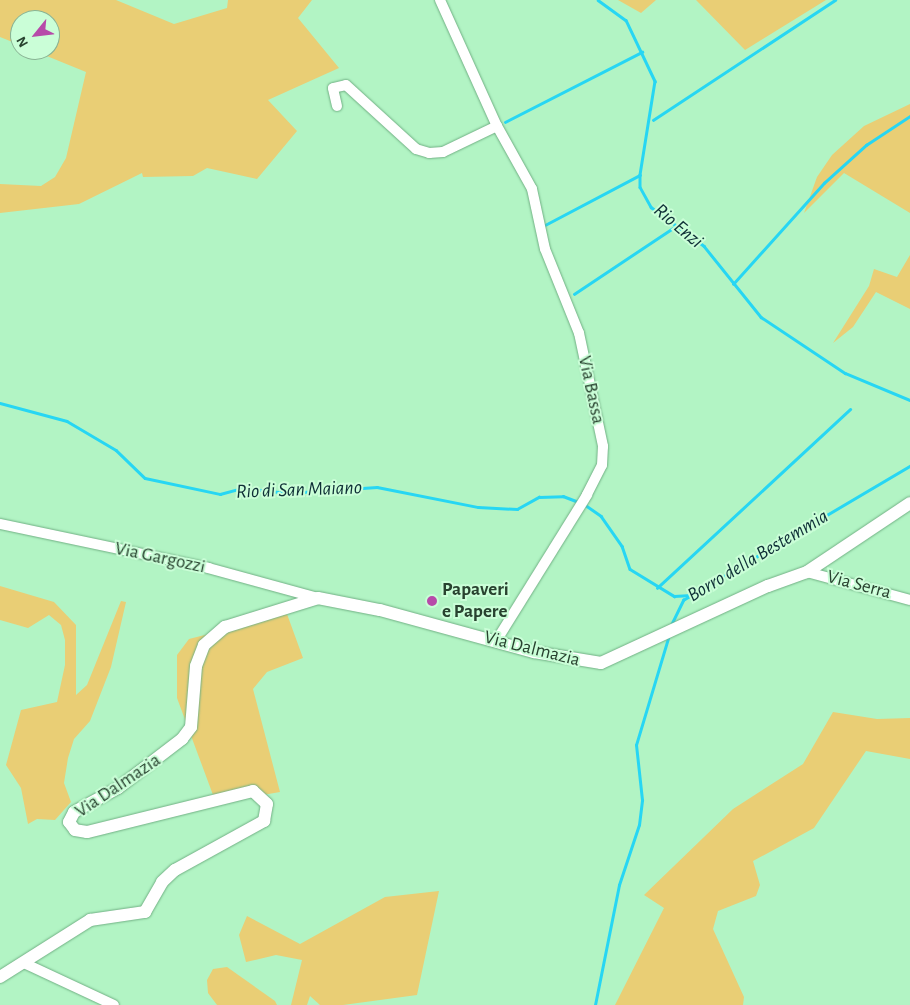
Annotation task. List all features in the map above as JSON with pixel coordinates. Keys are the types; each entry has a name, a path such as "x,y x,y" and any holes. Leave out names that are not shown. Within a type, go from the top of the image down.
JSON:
{"main road":[{"name":"Via Dalmazia","path":"0,977 26,964 90,920 145,912 162,882 175,870 264,821 266,804 253,791 87,832 75,830 69,822 74,812 118,788 182,740 191,727 196,666 204,645 225,627 253,615 318,598 585,663 616,658 768,586 807,572 910,503"}],"street":[{"name":"Via Bassa","path":"440,0 497,126 532,189 545,250 579,333 603,446 602,465 587,495 496,641"},
{"path":"337,106 333,88 346,85 416,149 429,153 443,152 497,126"},
{"name":"Via Gargozzi","path":"0,524 208,568 318,598"},
{"name":"Via Serra","path":"807,572 910,600"},
{"path":"26,964 114,1005"}],"shaded area":[{"path":"0,0 116,0 174,24 227,8 228,0 312,0 298,18 339,68 268,100 297,131 257,179 207,168 193,176 143,177 142,173 79,204 0,213 0,184 41,186 55,177 66,158 86,72 57,60 60,60 60,10 10,10 10,41 0,37"},
{"path":"618,0 656,0 641,13"},
{"path":"696,0 826,0 745,50"},
{"path":"910,104 910,213 844,173 804,213 817,177 832,155 864,126"},
{"path":"910,255 910,309 876,292 853,327 833,343 869,286 874,269 897,277"},
{"path":"0,586 54,602 76,625 76,695 87,685 121,601 126,602 111,667 90,721 74,739 68,758 64,783 71,802 55,820 37,819 28,824 21,788 6,765 21,710 57,702 65,665 65,640 61,625 49,615 28,628 0,620"},
{"path":"287,614 303,658 267,672 253,689 280,792 216,803 177,698 177,655 189,639"},
{"path":"833,712 877,719 910,718 910,759 866,751 814,828 753,861 760,885 756,896 718,911 713,929 744,997 743,1005 615,1005 664,908 644,895 733,809 803,764"},
{"path":"439,891 417,995 343,1005 320,1005 310,996 307,1005 291,1005 302,960 276,955 246,962 239,935 247,916 300,944 385,897"},
{"path":"227,967 275,1001 277,1005 217,1005 208,993 207,980 213,969"}],"waterway":[{"name":"Rio Enzi","path":"598,0 626,20 655,81 640,175 640,187 651,207 704,246 761,317 845,373 910,400"},
{"path":"653,120 835,0"},
{"path":"505,122 642,52"},
{"path":"733,284 824,183 866,145 910,116"},
{"path":"545,225 640,175"},
{"path":"574,294 676,226"},
{"name":"Rio di San Maiano","path":"0,403 67,421 116,450 145,478 220,494 243,488 288,493 377,487 478,507 517,509 539,497 563,496 579,502"},
{"path":"657,588 850,409"},
{"name":"Borro della Bestemmia","path":"671,625 683,600 910,466"},
{"name":"Rio di San Maiano","path":"584,504 601,516 622,546 630,569 674,596 691,595"},
{"name":"Borro della Bestemmia","path":"595,1005 619,885 639,825 642,800 636,745 668,638"}],"place":[{"name":"Papaveri e Papere","path":"432,601"}]}
